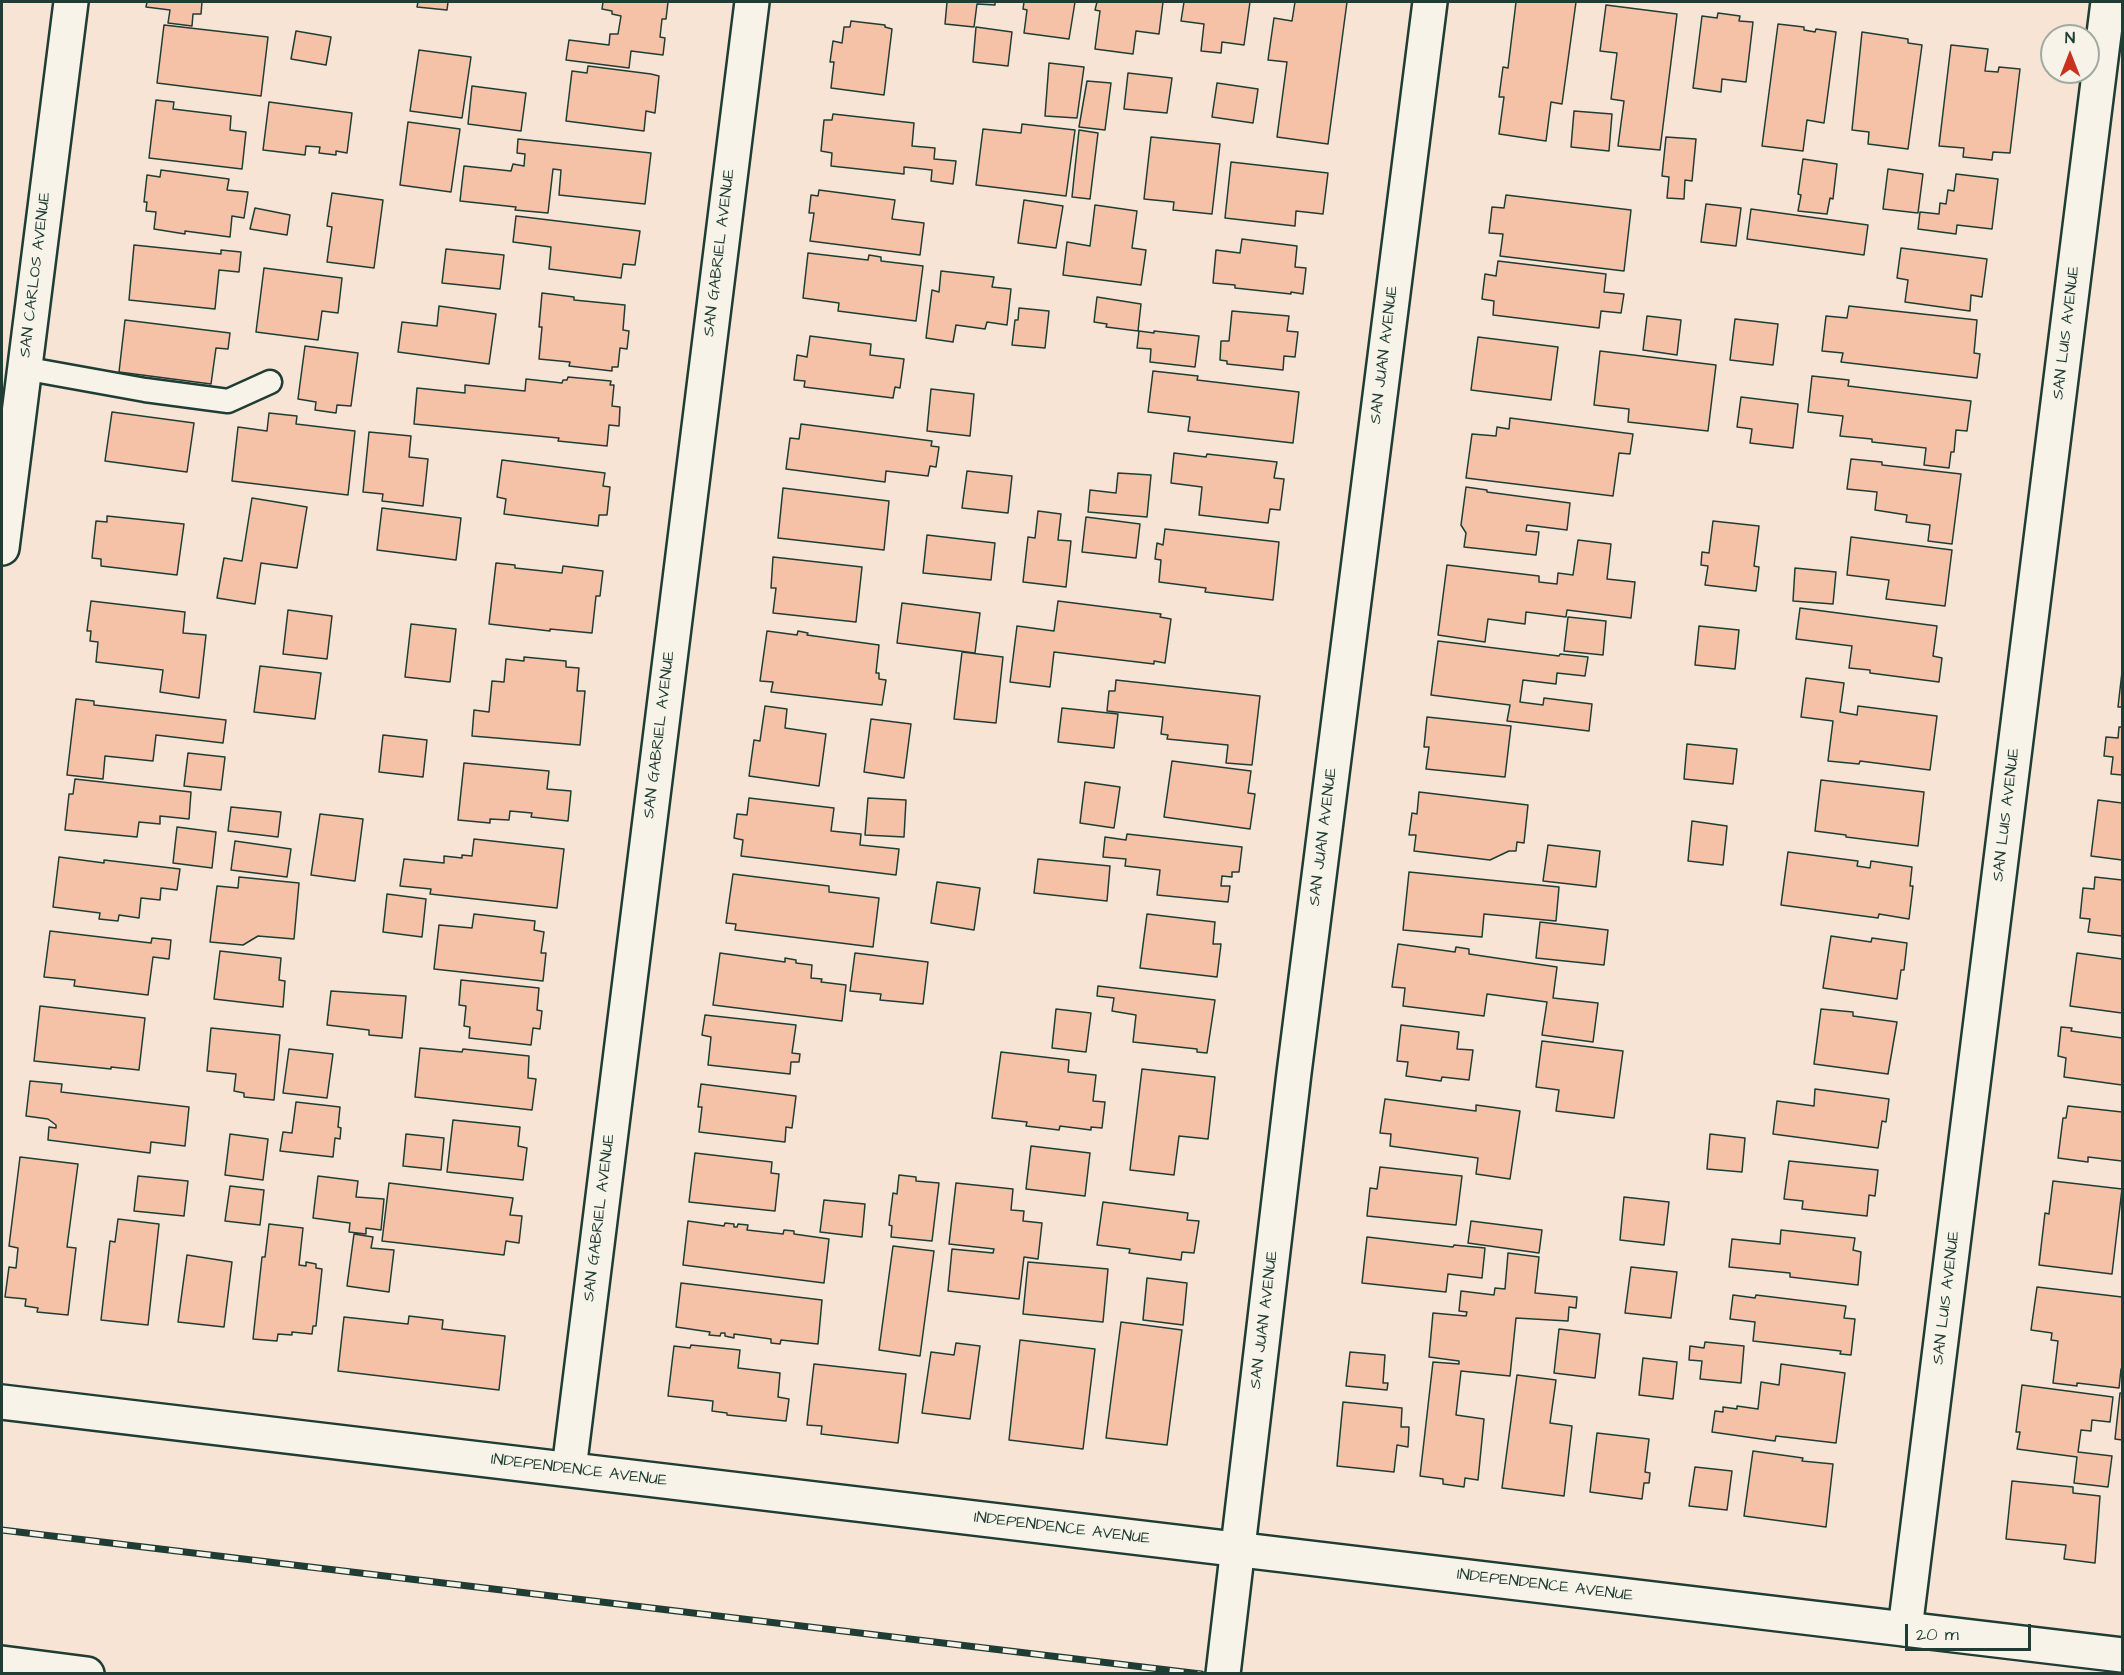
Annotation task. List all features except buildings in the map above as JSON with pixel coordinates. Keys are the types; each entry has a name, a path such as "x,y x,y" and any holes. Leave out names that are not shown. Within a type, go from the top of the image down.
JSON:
{"street":[{"name":"SAN CARLOS AVENUE","path":"2,548 71,2"},
{"name":"SAN GABRIEL AVENUE","path":"569,1469 752,2"},
{"name":"SAN JUAN AVENUE","path":"1223,1674 1294,1073 1430,2"},
{"name":"SAN LUIS AVENUE","path":"1905,1629 2109,2"},
{"name":"INDEPENDENCE AVENUE","path":"2,1402 2122,1655"},
{"path":"2,1663 87,1674"}],"lane":[{"path":"23,368 145,390 228,401 270,382"}],"railway":[{"path":"2,1530 1201,1674"}]}
